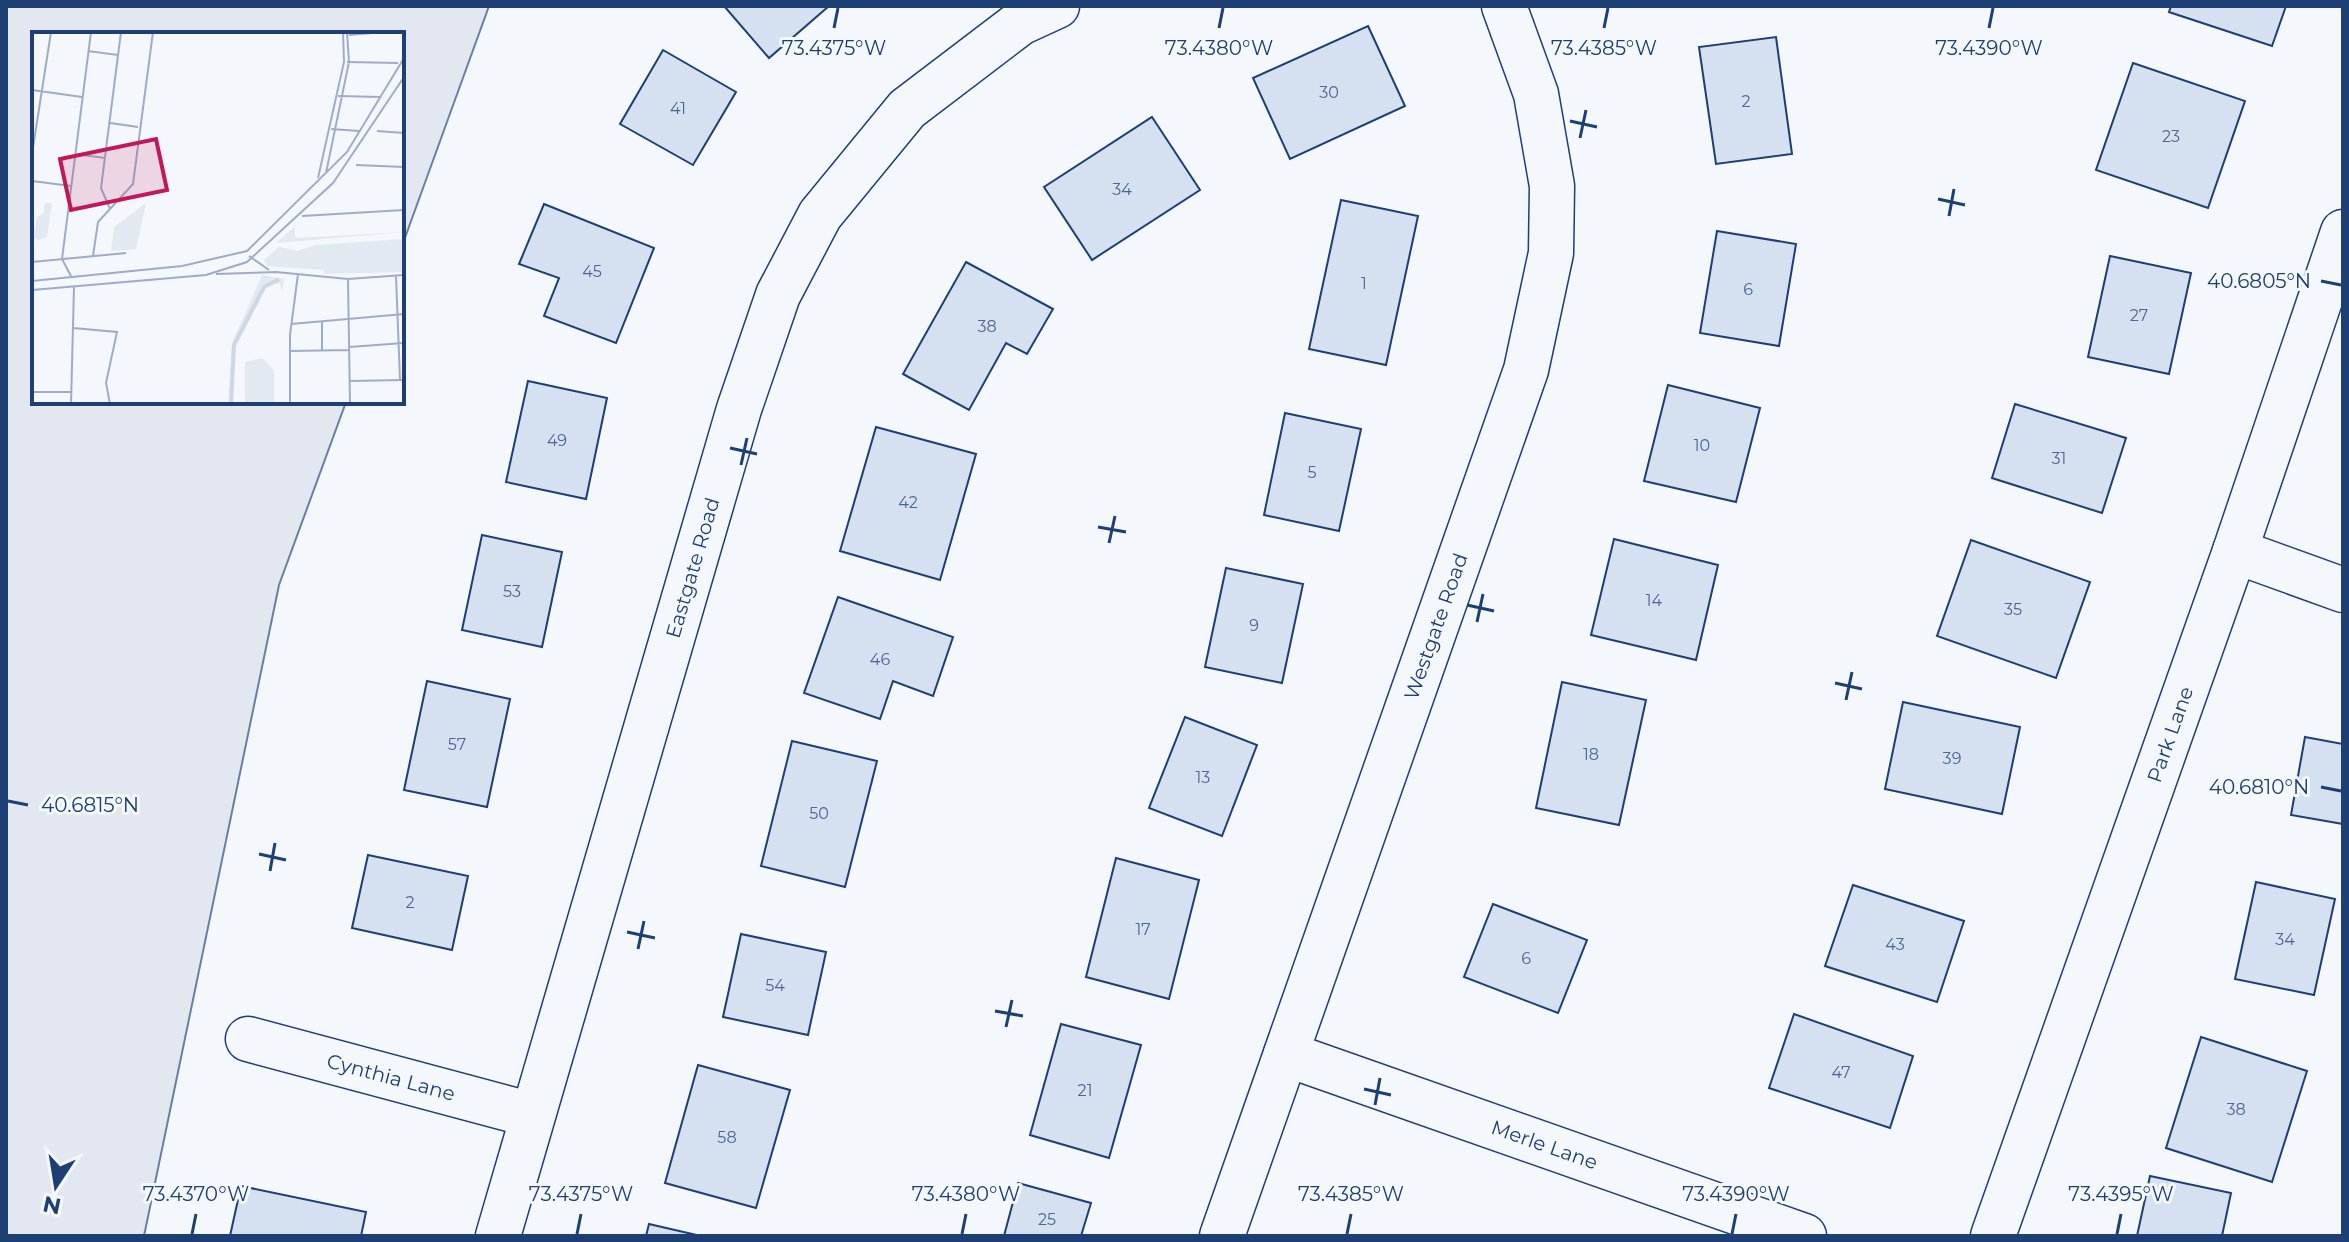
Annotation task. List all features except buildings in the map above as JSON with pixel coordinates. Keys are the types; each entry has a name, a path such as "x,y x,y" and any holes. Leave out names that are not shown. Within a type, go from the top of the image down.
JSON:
{"street":[{"name":"Eastgate Road","path":"498,1236 739,409 778,295 820,215 907,109 1020,23 1057,6"},
{"name":"Westgate Road","path":"1222,1236 1526,370 1551,253 1552,186 1536,94 1504,6"},
{"name":"Park Lane","path":"1993,1236 2235,551 2343,232"},
{"path":"2235,551 2343,590"},
{"name":"Cynthia Lane","path":"248,1039 532,1115"},
{"name":"Merle Lane","path":"1286,1054 1804,1236"}],"shaded area":[{"path":"6,6 489,6 404,240 404,32 32,32 32,404 345,404 279,585 144,1236 6,1236"}]}
